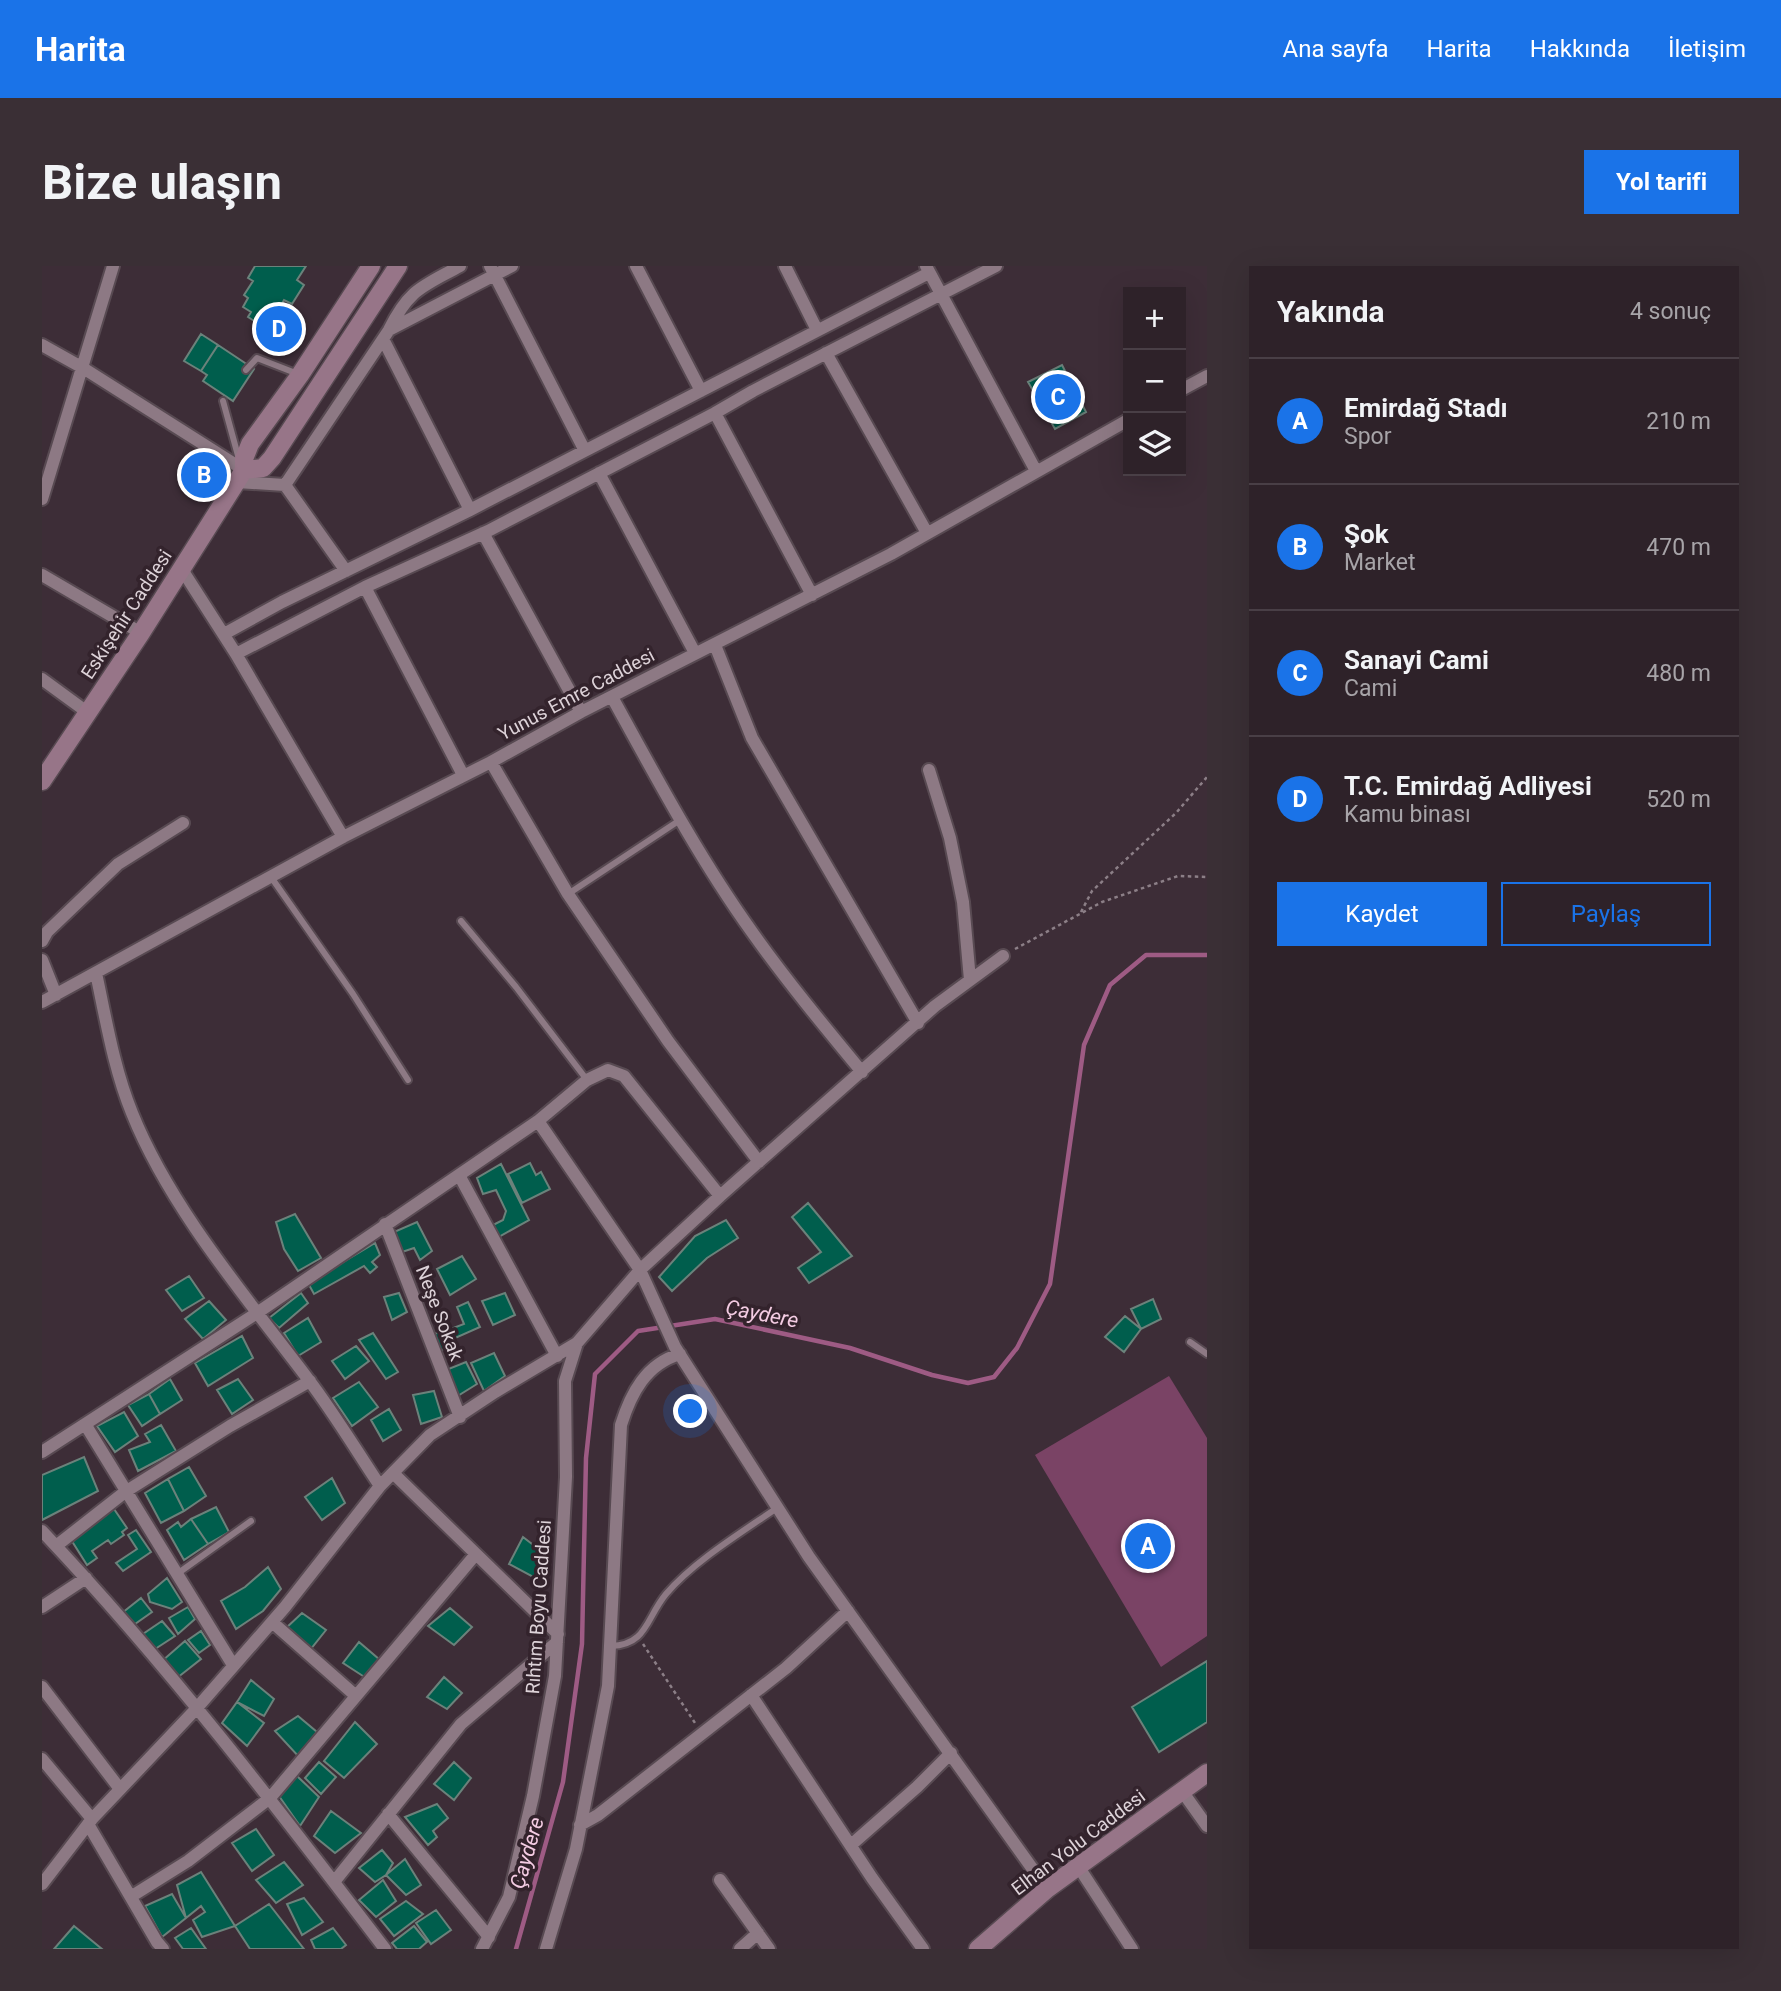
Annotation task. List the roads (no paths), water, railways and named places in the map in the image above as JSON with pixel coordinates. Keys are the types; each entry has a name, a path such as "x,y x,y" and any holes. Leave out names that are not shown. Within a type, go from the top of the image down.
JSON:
{"main road":[{"name":"Eskişehir Caddesi","path":"42,781 141,633 240,476 250,444 300,375 371,266"},
{"path":"240,476 263,468 272,458 398,266"},
{"name":"Elhan Yolu Caddesi","path":"978,1949 1047,1889 1207,1773"}],"street":[{"path":"42,499 113,266"},
{"path":"285,485 386,335 401,307 414,291 460,266"},
{"path":"386,335 493,270 512,266"},
{"path":"636,266 701,391"},
{"path":"785,266 817,330"},
{"path":"236,654 365,587 483,533 996,266"},
{"path":"224,634 282,602 470,510 701,391 928,269 1036,471"},
{"path":"493,270 584,449"},
{"path":"386,335 470,510"},
{"path":"42,345 83,368 240,476 285,485 346,571"},
{"path":"826,353 927,533"},
{"path":"1186,387 1207,376"},
{"path":"715,413 812,595"},
{"name":"Yunus Emre Caddesi","path":"42,1002 343,837 695,653 812,595 1123,422"},
{"path":"599,473 695,653"},
{"path":"483,533 581,712"},
{"path":"181,568 224,634 343,837"},
{"path":"42,575 141,633"},
{"path":"365,587 463,775"},
{"path":"715,645 752,738 918,1023"},
{"path":"42,680 87,712"},
{"path":"612,697 680,820 752,932 862,1072"},
{"path":"491,762 568,894 668,1041 759,1162"},
{"path":"929,770 950,838 963,902 970,980"},
{"path":"42,941 47,932 118,864 183,823"},
{"path":"42,1884 90,1821 272,1622 380,1486 430,1435 495,1392 578,1343 640,1270 720,1196 935,1006 1003,956"},
{"path":"42,960 56,995"},
{"path":"96,973 115,1058 131,1112 160,1172 257,1313 310,1381 380,1486"},
{"path":"42,1452 257,1313 538,1121 587,1080 608,1070 624,1076 720,1196"},
{"path":"538,1121 640,1270 678,1350 809,1557 1047,1889"},
{"path":"458,1175 556,1356"},
{"name":"Neşe Sokak","path":"384,1224 460,1417"},
{"name":"Rıhtım Boyu Caddesi","path":"482,1949 509,1896 533,1796 555,1676 566,1477 565,1381 578,1343"},
{"path":"547,1949 580,1825 608,1686 621,1425 631,1399 645,1376 655,1365 678,1350"},
{"path":"56,1546 125,1492 230,1426 310,1381"},
{"path":"85,1424 233,1665"},
{"path":"334,1882 461,1724 558,1638 393,1473"},
{"path":"42,1531 86,1578 270,1798 385,1949"},
{"path":"132,1896 188,1861 270,1798 476,1554"},
{"path":"42,1607 86,1578"},
{"path":"580,1825 598,1815 786,1668 848,1611"},
{"path":"272,1622 356,1696"},
{"path":"42,1687 120,1789"},
{"path":"751,1695 923,1949"},
{"path":"851,1846 951,1753"},
{"path":"42,1759 90,1821 163,1949"},
{"path":"1182,1791 1207,1826"},
{"path":"388,1814 489,1937"},
{"path":"1078,1866 1132,1949"},
{"path":"720,1880 769,1949"},
{"path":"740,1949 758,1933"}],"lane":[{"path":"246,370 257,358 300,375"},
{"path":"223,401 240,476"},
{"path":"568,894 680,820"},
{"path":"271,877 353,994 408,1080"},
{"path":"461,921 587,1080"},
{"path":"1190,1342 1207,1354"},
{"path":"611,1646 621,1646 640,1638 660,1602 678,1581 778,1507"},
{"path":"177,1574 251,1521"}],"waterway":[{"name":"Çaydere","path":"516,1949 563,1782 582,1644 586,1458 595,1374 638,1331 715,1319 850,1348 932,1375 968,1383 994,1377 1017,1348 1050,1284 1084,1045 1110,985 1146,955 1207,955"}],"place":[{"name":"T.C. Emirdağ Adliyesi","path":"279,329"},
{"name":"Sanayi Cami","path":"1058,397"},
{"name":"Şok","path":"204,475"},
{"name":"Emirdağ Stadı","path":"1148,1546"}]}
